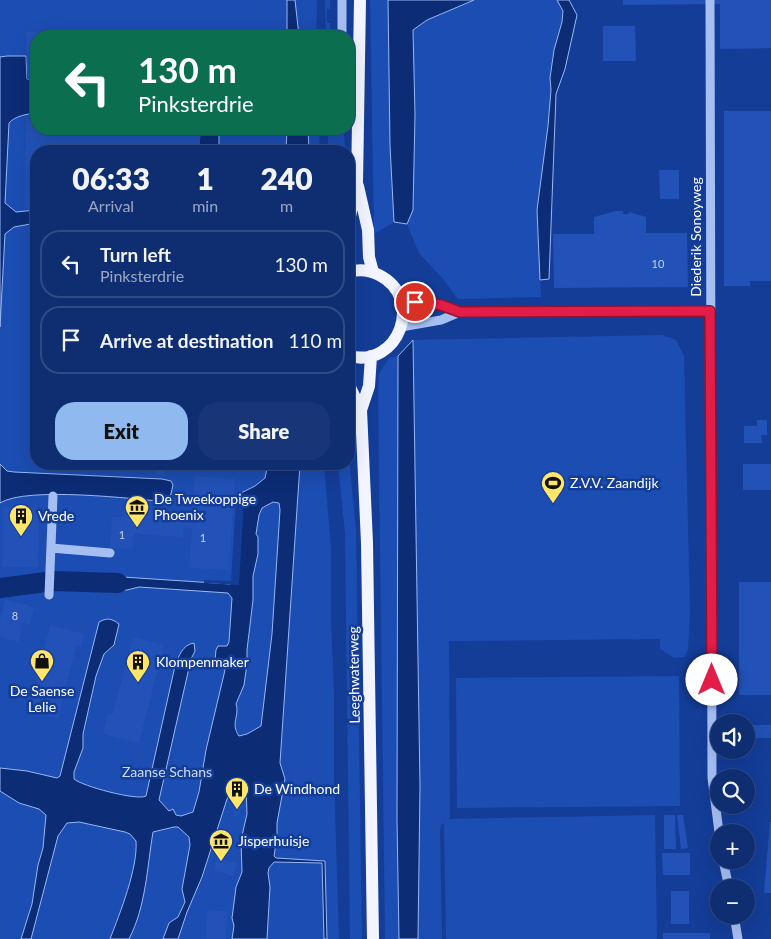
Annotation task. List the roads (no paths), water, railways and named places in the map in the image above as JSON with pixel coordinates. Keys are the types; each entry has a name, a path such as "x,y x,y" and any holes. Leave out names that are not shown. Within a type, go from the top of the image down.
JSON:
{"main road":[{"path":"355,192 357,182 360,0"},
{"path":"357,182 368,230 369,257 373,272"},
{"path":"355,271 363,270 373,272 384,278 394,287 401,299 403,313 401,327 390,346 371,356 355,357"},
{"name":"Leeghwaterweg","path":"371,356 369,386 361,410 367,553 373,939"},
{"name":"Leeghwaterweg","path":"355,398 361,410"}],"street":[{"path":"342,0 342,30"},
{"name":"Diederik Sonoyweg","path":"710,0 712,778 718,824"},
{"path":"355,115 358,122"},
{"path":"401,299 441,305 460,312 710,311"},
{"path":"401,327 441,320 460,312"},
{"path":"49,595 53,496"},
{"path":"51,548 110,553"},
{"path":"736,924 738,939"}],"waterway":[{"path":"0,588 53,581 118,583"}],"place":[{"name":"Z.V.V. Zaandijk","path":"553,504"},
{"name":"De Tweekoppige Phoenix","path":"137,528"},
{"name":"Vrede","path":"21,537"},
{"name":"De Saense Lelie","path":"42,682"},
{"name":"Klompenmaker","path":"138,683"},
{"name":"De Windhond","path":"237,810"},
{"name":"Jisperhuisje","path":"221,862"}],"park label":[{"name":"Zaanse Schans","path":"167,772"}]}
